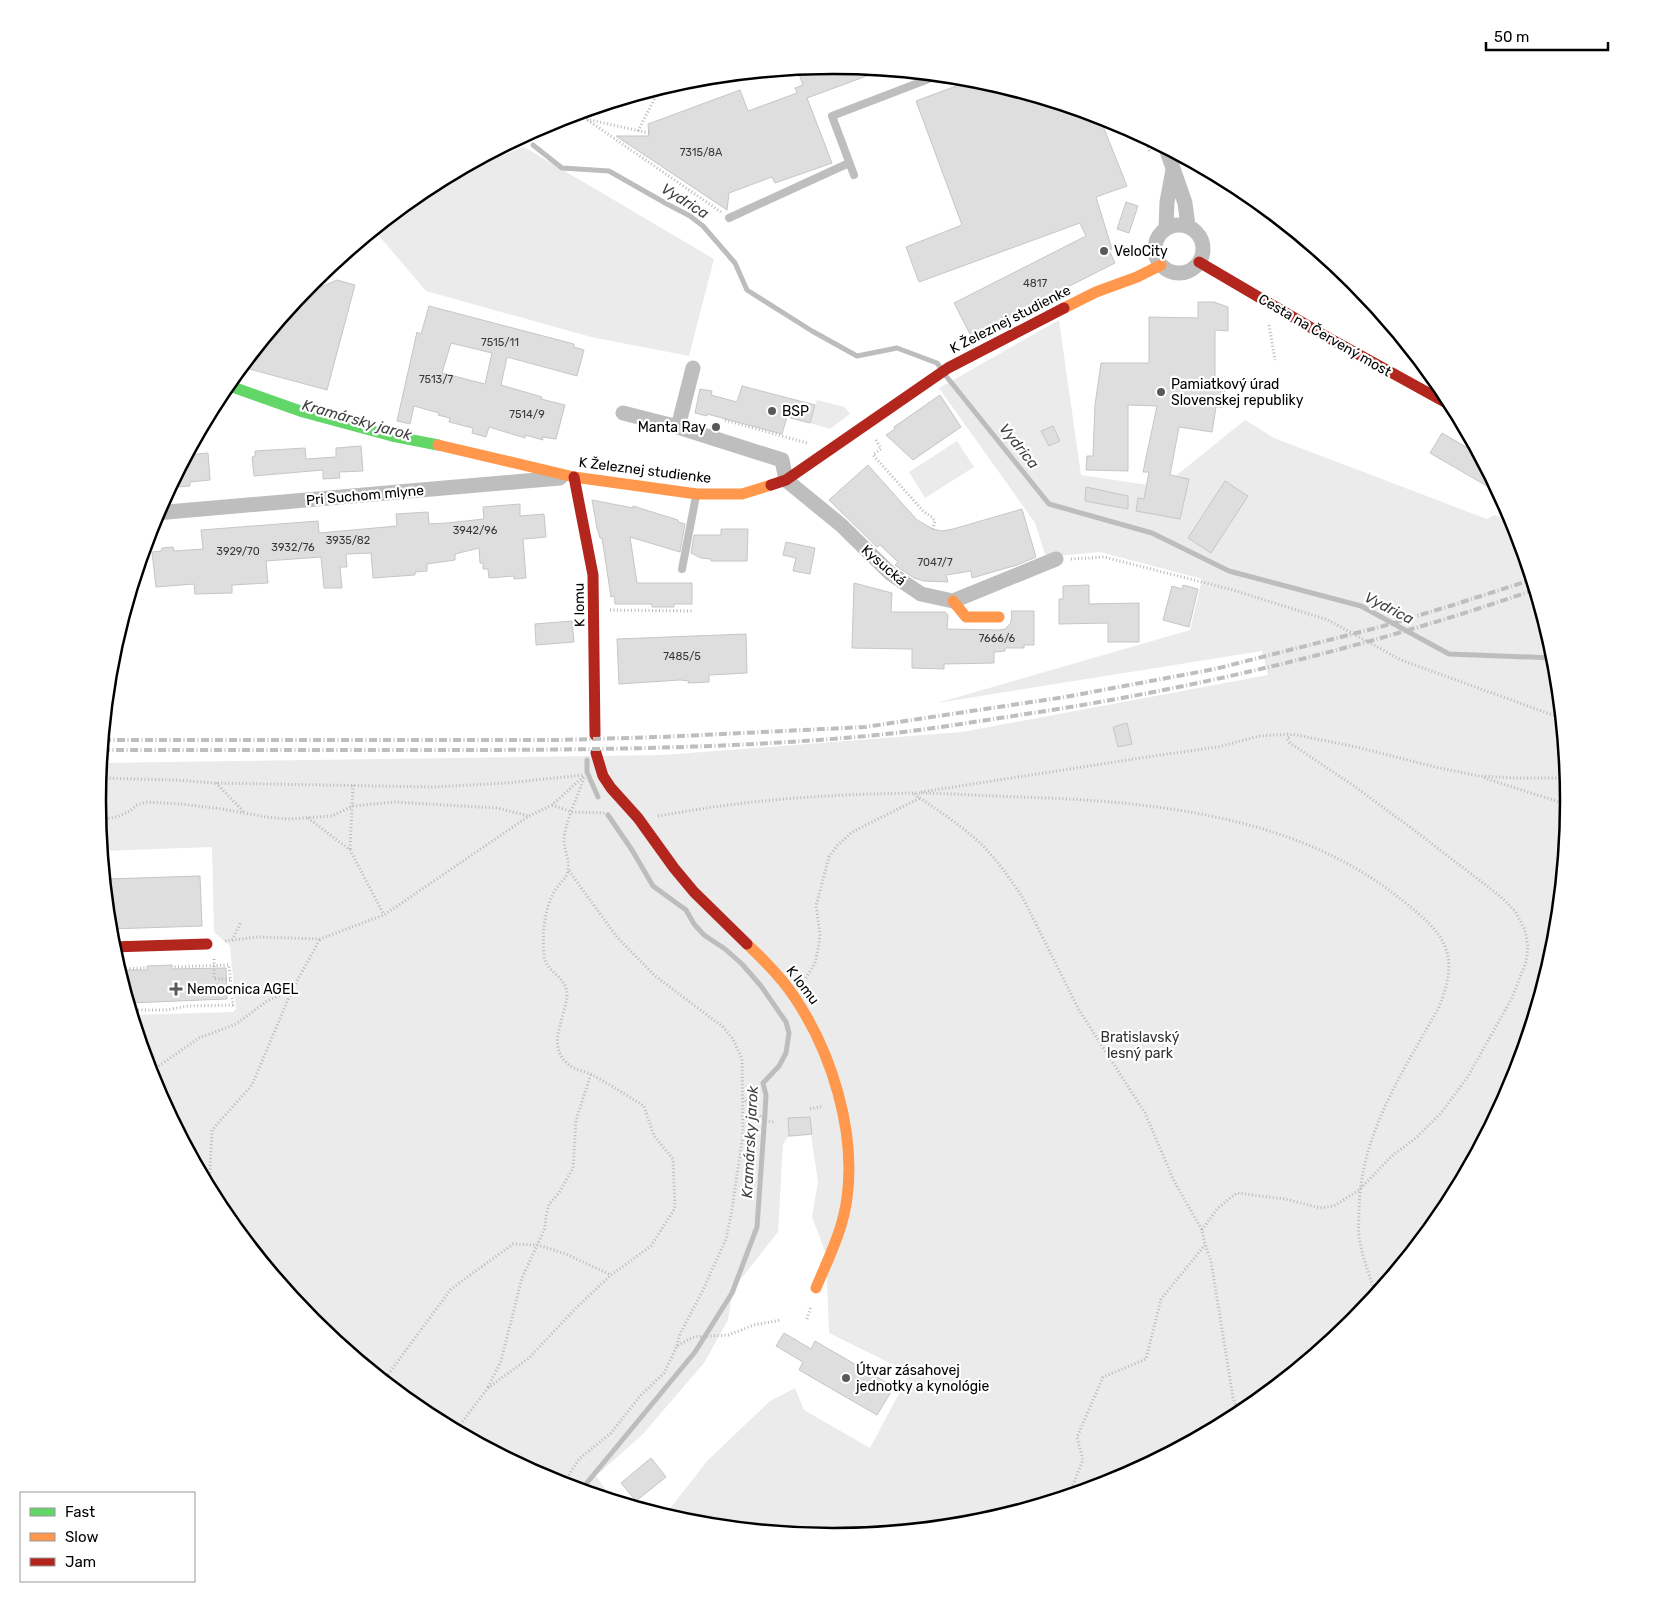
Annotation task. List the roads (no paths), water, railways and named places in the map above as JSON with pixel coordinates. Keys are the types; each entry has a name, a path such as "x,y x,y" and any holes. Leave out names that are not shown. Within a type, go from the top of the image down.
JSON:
{"street":[{"path":"1169,156 1185,203 1188,226"},
{"path":"1166,228 1167,202 1174,169"},
{"path":"1177,225 1188,226 1197,233 1202,244 1202,256 1199,262 1188,271 1174,272 1161,265 1157,260 1154,246 1160,233 1166,228 1177,225"},
{"name":"Cesta na Červený most","path":"1199,262 1327,337 1439,399"},
{"name":"K Železnej studienke","path":"235,388 303,412 392,436 467,451 574,477 697,494 742,494 786,480 948,368 1096,292 1137,277 1161,265"},
{"path":"678,428 693,368"},
{"path":"623,413 782,460 786,480"},
{"name":"Pri Suchom mlyne","path":"166,512 574,477"},
{"name":"K lomu","path":"574,477 594,575 595,735"},
{"name":"Kysucká","path":"786,480 841,525 890,574 921,594 954,601"},
{"path":"1000,617 966,617 954,601 1056,559"},
{"name":"K lomu","path":"596,753 603,777 617,797 635,814 672,867 700,899 768,965 795,997 810,1020 827,1060 840,1101 848,1141 848,1193 842,1225 816,1288"},
{"path":"121,947 207,944"}],"lane":[{"path":"854,174 832,116 926,80"},
{"path":"729,218 849,163"},
{"path":"682,569 697,494"}],"waterway":[{"name":"Vydrica","path":"533,145 562,168 609,171 690,216 703,226 735,263 747,290 812,331 857,356 897,348 937,363 940,367"},
{"name":"Vydrica","path":"946,376 1049,504 1152,533 1229,571 1361,606 1449,654 1546,658"},
{"name":"Kramársky jarok","path":"587,760 587,772 598,797"},
{"name":"Kramársky jarok","path":"585,1485 695,1352 732,1293 757,1227 766,1095 763,1083 779,1066 786,1053 789,1033 786,1022 761,986 742,964 725,949 704,935 694,924 686,910 653,886 632,850 608,815"}],"railway":[{"path":"108,740 560,740 865,727 1065,697 1215,669 1380,627 1526,582"},
{"path":"107,750 598,749 760,744 887,734 1091,704 1283,664 1409,630 1529,592"}],"place":[{"name":"VeloCity","path":"1104,251"},
{"name":"Pamiatkový úrad Slovenskej republiky","path":"1161,392"},
{"name":"BSP","path":"772,411"},
{"name":"Manta Ray","path":"716,427"},
{"name":"Nemocnica AGEL","path":"176,989"},
{"name":"Útvar zásahovej jednotky a kynológie","path":"846,1378"}],"park label":[{"name":"Bratislavský lesný park","path":"1140,1046"}]}
